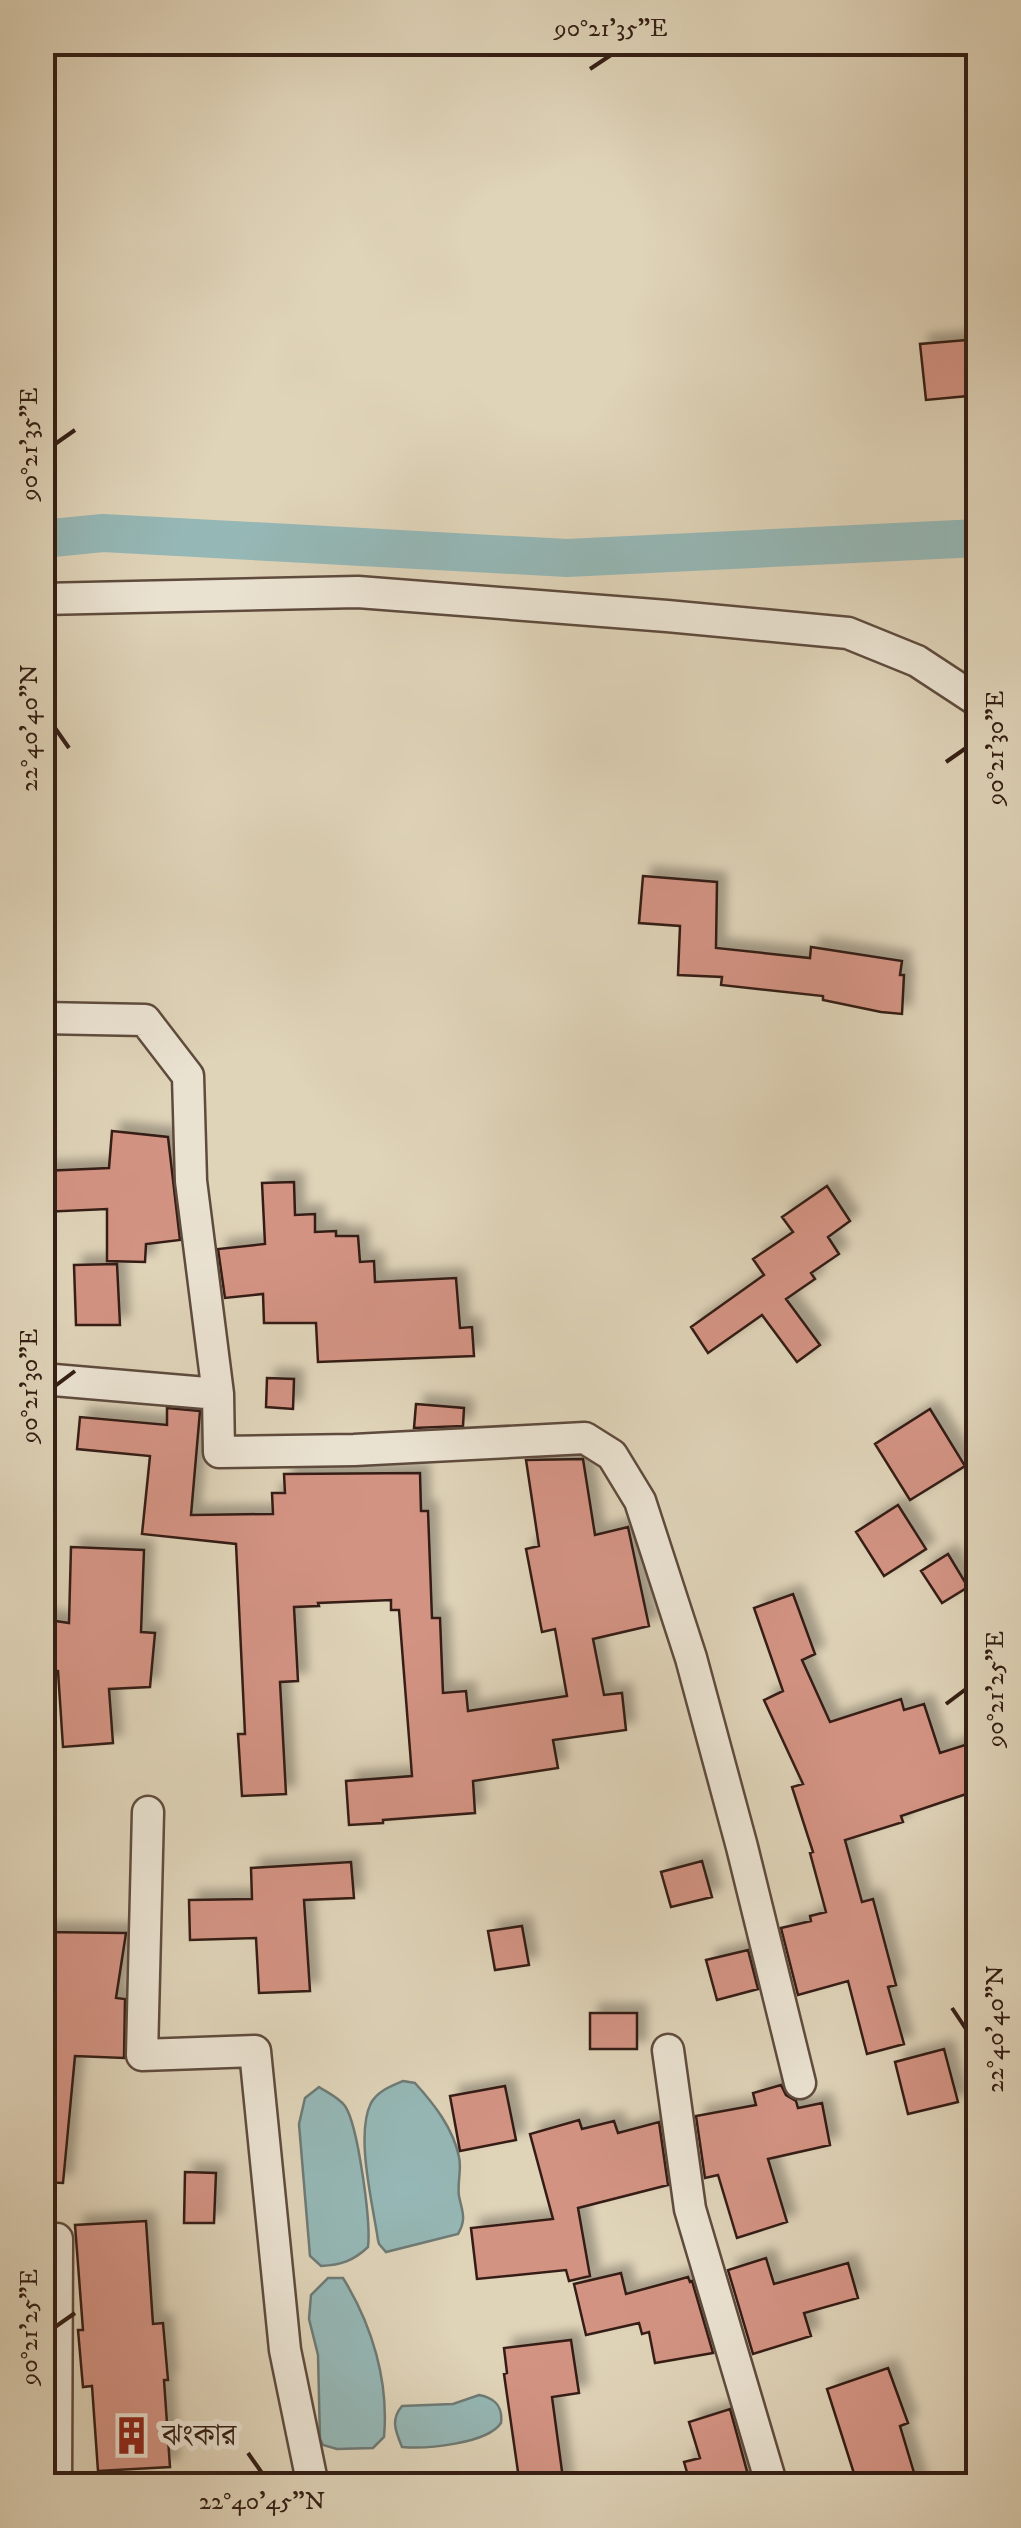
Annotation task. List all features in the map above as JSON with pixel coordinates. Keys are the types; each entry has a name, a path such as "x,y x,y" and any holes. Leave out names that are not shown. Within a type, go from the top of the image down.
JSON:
{"street":[{"path":"42,599 358,592 848,633 918,661 978,701"},
{"path":"42,1018 145,1020 188,1076 191,1181 218,1394 219,1452 354,1450 585,1438 612,1455 640,1501 691,1658 800,2082"},
{"path":"42,1379 218,1394"},
{"path":"148,1812 142,2055 255,2051 284,2350 313,2486"},
{"path":"668,2050 690,2209 772,2486"},
{"path":"56,2486 57,2239"}],"water":[{"path":"403,2081 415,2083 452,2136 460,2162 463,2219 458,2234 386,2252 378,2240 365,2133 371,2103 385,2089"},
{"path":"319,2087 342,2103 350,2116 368,2217 368,2247 341,2263 321,2266 310,2256 299,2124 305,2098"},
{"path":"328,2278 343,2278 376,2354 385,2416 384,2437 373,2448 337,2449 323,2445 320,2439 318,2355 309,2319 311,2295"},
{"path":"479,2395 499,2407 501,2423 494,2430 455,2444 402,2447 395,2421 402,2406 453,2404"}],"building":[{"path":"978,339 978,395 926,400 920,344"},
{"path":"643,876 717,882 716,948 810,958 811,947 902,961 902,1014 823,1000 823,996 721,985 722,977 678,975 680,926 639,923"},
{"path":"112,1131 168,1137 180,1240 146,1244 145,1262 107,1261 107,1209 42,1212 42,1171 109,1168"},
{"path":"294,1182 295,1215 315,1214 315,1232 358,1236 360,1262 374,1261 375,1282 456,1278 460,1328 472,1327 474,1356 318,1362 316,1323 264,1323 263,1294 225,1298 218,1249 265,1244 262,1183"},
{"path":"827,1186 850,1221 828,1237 839,1254 811,1273 815,1279 786,1299 820,1345 797,1362 762,1315 708,1353 691,1327 764,1275 753,1259 793,1232 782,1217"},
{"path":"117,1264 120,1325 76,1325 74,1265"},
{"path":"267,1378 294,1379 293,1409 266,1407"},
{"path":"416,1404 464,1408 463,1426 414,1428"},
{"path":"167,1408 200,1411 191,1515 273,1514 272,1493 285,1493 284,1474 420,1473 421,1511 428,1511 432,1618 440,1618 443,1693 466,1691 468,1711 567,1696 555,1629 542,1632 526,1549 539,1546 526,1460 583,1459 595,1535 628,1527 649,1626 593,1639 604,1695 622,1693 626,1730 553,1740 558,1768 473,1781 475,1813 349,1825 346,1781 412,1776 399,1610 391,1610 391,1600 294,1607 298,1681 280,1682 286,1794 242,1796 238,1734 245,1734 236,1544 142,1534 150,1456 77,1449 80,1417 167,1425"},
{"path":"930,1409 965,1466 910,1500 875,1444"},
{"path":"898,1505 926,1549 884,1576 856,1532"},
{"path":"71,1547 144,1550 141,1632 155,1633 150,1687 109,1689 113,1743 63,1747 58,1671 42,1669 42,1619 69,1623"},
{"path":"948,1554 968,1587 942,1603 921,1571"},
{"path":"793,1594 815,1654 802,1660 830,1722 901,1699 904,1710 924,1704 940,1753 968,1744 978,1775 978,1790 901,1816 903,1822 845,1840 862,1902 873,1899 896,1985 888,1987 904,2044 867,2054 848,1981 798,1995 781,1928 811,1921 810,1916 826,1912 810,1853 813,1852 792,1787 803,1784 764,1700 783,1691 754,1608"},
{"path":"702,1861 712,1897 671,1907 661,1872"},
{"path":"351,1862 354,1898 304,1900 310,1991 259,1993 256,1938 190,1940 189,1900 252,1899 251,1868"},
{"path":"522,1926 529,1965 495,1970 488,1931"},
{"path":"42,1932 126,1933 116,1998 125,1999 124,2058 75,2056 63,2183 42,2182"},
{"path":"748,1950 758,1989 717,2000 706,1960"},
{"path":"590,2013 637,2013 637,2049 590,2049"},
{"path":"944,2049 958,2102 908,2114 895,2062"},
{"path":"781,2085 798,2108 822,2103 830,2145 768,2159 787,2222 737,2238 718,2175 705,2178 696,2116 756,2105 753,2093"},
{"path":"505,2086 516,2140 460,2151 450,2096"},
{"path":"579,2120 582,2129 614,2121 618,2133 659,2122 668,2185 578,2208 590,2276 569,2281 566,2270 477,2279 471,2228 553,2219 530,2134"},
{"path":"185,2172 216,2173 214,2223 184,2223"},
{"path":"146,2221 153,2324 163,2323 170,2467 98,2471 92,2386 83,2387 75,2225"},
{"path":"766,2258 774,2284 848,2263 858,2298 804,2313 811,2336 753,2354 728,2270"},
{"path":"621,2273 626,2294 688,2277 713,2353 655,2363 649,2332 642,2334 639,2323 586,2335 574,2284"},
{"path":"571,2340 579,2393 552,2397 564,2486 520,2486 504,2348"},
{"path":"888,2368 908,2423 900,2426 918,2486 858,2486 827,2389"},
{"path":"730,2409 751,2486 691,2486 684,2462 700,2458 689,2422"}],"waterway":[{"path":"42,539 103,533 567,558 978,538"}],"place":[{"name":"ঝংকার","path":"132,2435"}]}
